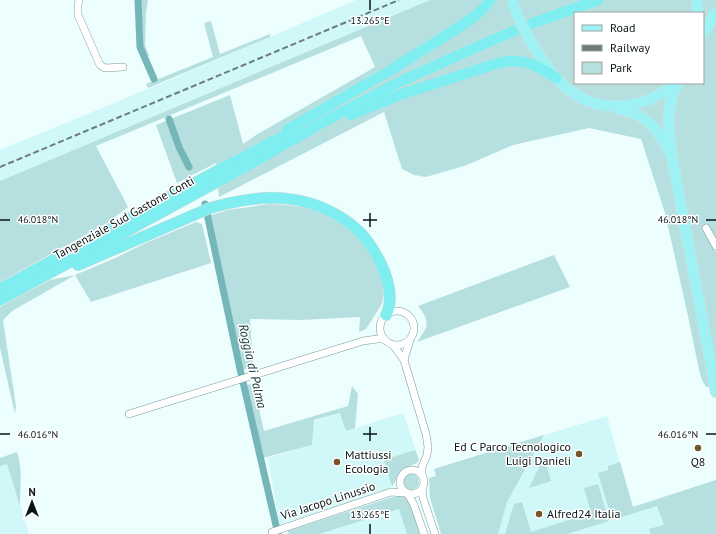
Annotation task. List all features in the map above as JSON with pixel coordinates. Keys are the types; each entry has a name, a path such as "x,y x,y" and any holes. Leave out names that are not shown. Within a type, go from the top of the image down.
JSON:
{"highway":[{"path":"226,166 391,70 461,26 484,8 490,0"},
{"path":"226,166 396,78 486,36 586,0"},
{"path":"260,158 397,83 536,22 598,0"},
{"path":"260,158 337,120 402,94 502,62 511,60 530,63 539,66 556,78"},
{"name":"Tangenziale Sud Gastone Conti","path":"2,295 260,158"},
{"name":"Tangenziale Sud Gastone Conti","path":"2,295 226,166"},
{"path":"2,295 207,209 228,203 260,198 294,199 310,203 329,211 344,220 356,228 372,247 384,270 390,294 389,305 383,319"}],"main road":[{"path":"697,0 698,12"},
{"path":"512,2 521,24 531,42 556,78 580,97 597,104 629,111 646,119 660,134 672,158"},
{"path":"704,31 716,12"},
{"path":"609,106 630,106 655,97 674,84"},
{"path":"678,84 672,96 668,124 672,158 716,392"}],"street":[{"path":"79,0 78,15 100,65 105,68 122,67"},
{"path":"706,228 716,246"},
{"path":"363,341 375,331 390,312 396,310 402,311 412,318 415,329 404,360"},
{"path":"383,319 380,329 381,335 388,343 399,345 405,344 410,340"},
{"path":"129,414 363,341 377,338 384,339"},
{"path":"393,345 404,360 426,434 428,447 422,468 424,482 422,489 423,498 435,534"},
{"name":"Via Jacopo Linussio","path":"275,531 392,492 396,489 399,484 400,477 405,471 418,466 426,457"},
{"path":"409,470 416,470 422,475"},
{"path":"399,484 414,505 424,534"},
{"name":"Via Jacopo Linussio","path":"392,492 416,494 422,489"}],"shaded area":[{"path":"356,0 430,0 0,181 0,150 165,82"},
{"path":"341,413 346,431 403,413 419,460 417,463 401,471 389,489 280,524 268,458 311,445 314,421"},
{"path":"607,416 632,507 716,480 716,534 454,534 434,469"},
{"path":"7,464 29,534 0,534 0,466"},
{"path":"401,496 405,497 420,534 289,534 288,531 389,498"}],"green space":[{"path":"140,0 148,0 145,45 149,56 146,57 142,47"},
{"path":"430,0 716,0 716,241 708,225 702,226 716,252 716,387 706,387 702,380 665,213 641,139 589,128 513,145 467,165 426,177 414,175 402,169 384,112 219,197 216,163 177,183 156,125 230,95 243,144 256,135 375,67 361,36 96,146 128,207 107,223 0,282 0,181"},
{"path":"211,21 220,54 270,34 270,37 148,88 146,84 213,57 204,23"},
{"path":"269,204 288,205 321,212 337,220 362,240 381,273 384,293 382,304 366,329 359,332 360,317 300,320 250,319 253,366 238,372 205,217 228,210"},
{"path":"196,222 202,224 211,263 91,302 75,275"},
{"path":"554,255 570,287 417,342 426,328 425,316 418,306"},
{"path":"75,275 12,311 3,320 16,406 15,414 0,348 0,307 50,280"},
{"path":"253,383 264,431 348,406 352,386 358,394 355,428 346,431 340,413 314,420 312,445 259,459 241,387"},
{"path":"544,435 507,502 498,534 441,534 430,498 429,478 436,476 434,469"},
{"path":"415,450 419,460 417,463 401,471 392,487 384,460"},
{"path":"17,452 21,472 20,506 7,464 0,466 0,458"},
{"path":"544,457 551,481 529,488"},
{"path":"620,462 633,507 716,480 716,534 651,534 649,529 664,525 657,506 612,520 598,473 608,470 608,466"},
{"path":"408,474 414,474 419,479 417,488 414,490 408,490 403,485 403,479"},
{"path":"598,484 609,521 567,534 505,534 514,504 522,502 531,532 591,513 584,488"},
{"path":"401,496 407,499 411,506 420,534 407,534 399,509 319,534 289,534 288,531 389,498"}],"waterway":[{"name":"Roggia di Palma","path":"138,0 140,47 154,79"},
{"name":"Roggia di Palma","path":"169,119 179,147 189,167"},
{"name":"Roggia di Palma","path":"205,204 240,369 278,534"}],"railway":[{"path":"0,167 399,0"}],"place":[{"name":"Q8","path":"698,448"},
{"name":"Ed C Parco Tecnologico Luigi Danieli","path":"579,454"},
{"name":"Mattiussi Ecologia","path":"337,462"},
{"name":"Alfred24 Italia","path":"539,514"}]}
